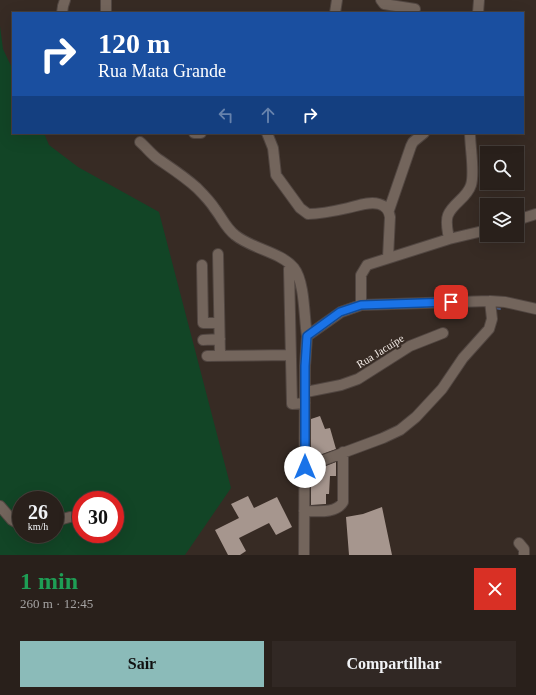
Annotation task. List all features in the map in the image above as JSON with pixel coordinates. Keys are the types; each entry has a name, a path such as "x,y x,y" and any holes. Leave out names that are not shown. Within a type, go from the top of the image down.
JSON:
{"street":[{"path":"62,12 65,0"},
{"path":"106,0 106,12"},
{"path":"335,12 337,0"},
{"path":"381,0 384,4 415,10"},
{"path":"478,0 478,12"},
{"path":"267,134 273,148 276,175 300,208 308,214 329,212 367,203 378,203 389,210"},
{"path":"388,258 389,210 411,146 413,142 423,134"},
{"path":"445,240 450,210 467,193 471,184 470,134"},
{"path":"140,142 157,158 196,187 215,208 226,226 234,234 253,246 287,261 294,268 298,276 307,336 304,555"},
{"path":"524,218 536,214"},
{"path":"361,305 361,275 367,265 445,240 480,232"},
{"path":"218,254 220,356"},
{"path":"202,265 203,323 220,323"},
{"path":"289,269 292,404 305,403"},
{"path":"307,336 340,312 361,305 490,301 505,302 536,309"},
{"path":"305,467 383,438 400,430 420,413 451,377 463,358 489,329 492,319 490,301"},
{"name":"Rua Jacuípe","path":"306,392 341,385 358,379 410,346 443,333"},
{"path":"203,340 220,339"},
{"path":"207,356 291,355"},
{"path":"304,511 334,510 341,506 343,502 343,452"},
{"path":"0,506 12,520"},
{"path":"64,519 70,517"},
{"path":"519,543 524,549 524,555"}],"green space":[{"path":"0,26 3,49 12,68 12,134 44,134 49,145 78,167 159,212 231,488 185,555 0,555"}],"building":[{"path":"320,416 325,429 330,428 336,449 311,458 311,419"},
{"path":"336,462 336,476 330,476 329,494 326,494 326,504 311,505 311,472"},
{"path":"248,496 254,508 277,497 292,527 276,535 269,523 239,538 246,551 240,555 228,555 215,530 239,518 231,504"},
{"path":"382,507 392,555 349,555 346,517 363,514"}],"waterway":[{"path":"495,308 500,309"}],"route":[{"path":"305,467 305,366 307,336 340,312 361,305 451,302"}]}
